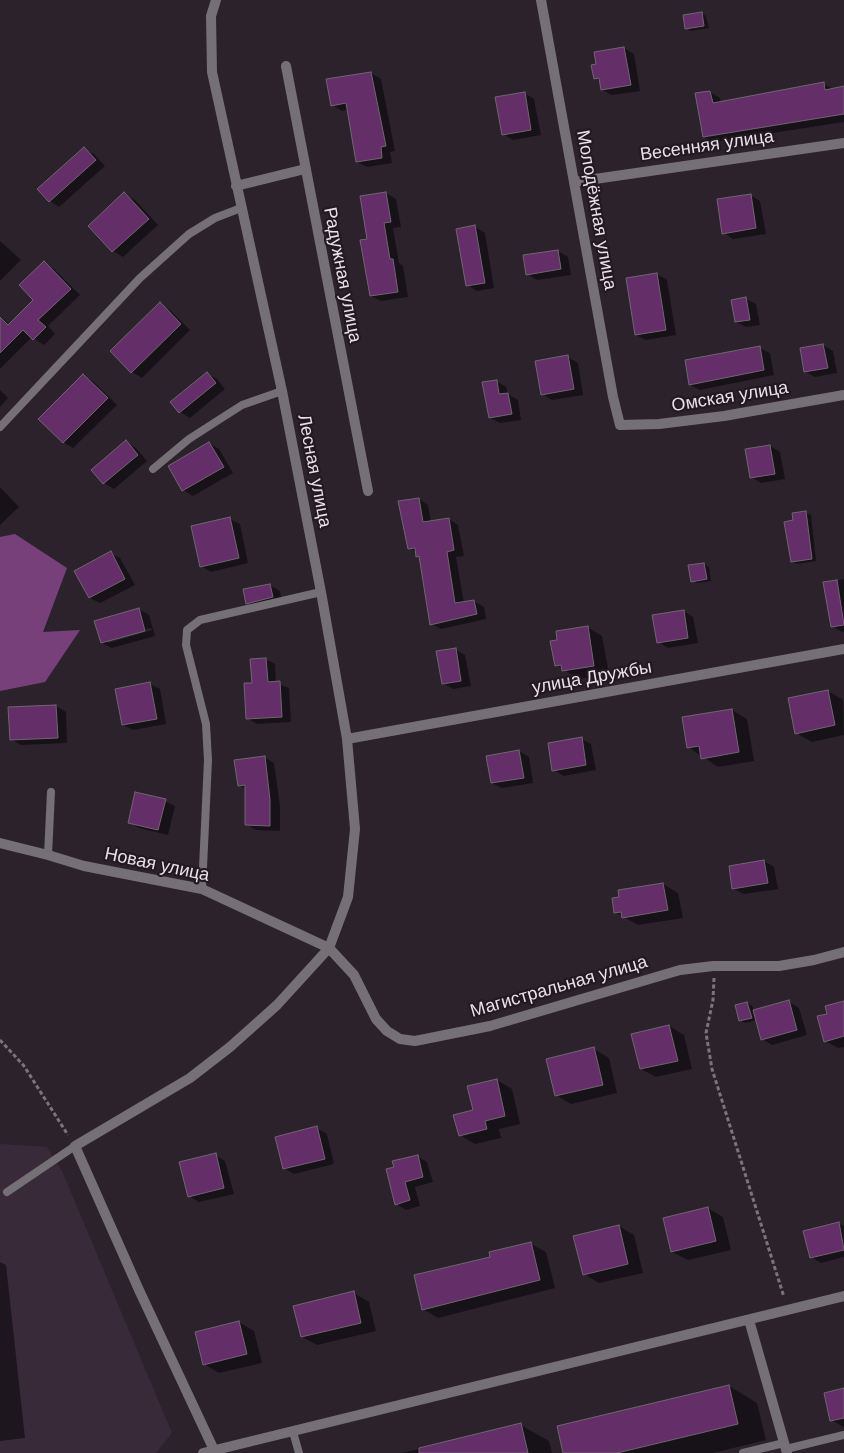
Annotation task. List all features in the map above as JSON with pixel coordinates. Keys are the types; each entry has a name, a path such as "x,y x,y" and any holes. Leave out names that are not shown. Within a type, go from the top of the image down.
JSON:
{"street":[{"name":"Лесная улица","path":"216,0 212,16 212,72 282,391 321,592 346,740 355,829 348,896 329,948"},
{"name":"Молодёжная улица","path":"541,0 613,397 620,425"},
{"name":"Радужная улица","path":"286,66 368,490"},
{"name":"Весенняя улица","path":"574,182 844,143"},
{"path":"236,186 305,169"},
{"name":"Омская улица","path":"620,425 659,424 724,416 844,395"},
{"name":"улица Дружбы","path":"346,740 844,649"},
{"name":"Новая улица","path":"0,843 84,866 202,889 329,948"},
{"path":"215,1452 139,1290 75,1146 190,1078 223,1052 276,1005 329,948"},
{"name":"Магистральная улица","path":"329,948 354,975 376,1019 387,1031 400,1039 414,1040 490,1026 628,983 680,970 713,966 779,966 814,960 844,952"},
{"path":"203,1453 215,1452 844,1296"},
{"path":"749,1320 785,1448"}],"lane":[{"path":"0,427 140,278 189,234 215,218 241,208"},
{"path":"153,468 189,439 242,405 282,391"},
{"path":"202,889 208,760 206,724 186,645 187,630 200,620 321,592"},
{"path":"48,855 51,792"},
{"path":"7,1192 75,1146"},
{"path":"294,1432 300,1453"},
{"path":"743,1453 785,1448 844,1434"}],"path":[{"path":"713,966 713,1000 706,1032 712,1069 788,1310"},
{"path":"0,1040 24,1066 75,1146"}],"shaded area":[{"path":"15,534 67,568 43,632 80,630 45,682 0,691 0,537"},
{"path":"0,1144 47,1147 62,1171 172,1433 156,1453 0,1453"}],"building":[{"path":"702,12 704,26 685,29 683,15"},
{"path":"624,47 631,85 601,90 599,78 594,79 591,65 596,64 594,52"},
{"path":"371,72 386,146 381,147 382,158 356,162 346,103 331,106 326,79"},
{"path":"824,82 825,90 844,86 844,114 703,137 695,93 710,91 713,103"},
{"path":"525,92 531,130 502,135 495,97"},
{"path":"84,147 96,160 49,202 37,189"},
{"path":"124,192 149,219 112,252 88,226"},
{"path":"386,192 391,222 384,223 390,259 393,259 398,292 370,296 360,240 367,239 360,196"},
{"path":"751,194 756,228 722,234 717,199"},
{"path":"475,225 485,283 466,286 456,229"},
{"path":"558,250 561,269 526,275 523,255"},
{"path":"44,261 71,289 38,320 46,327 33,340 23,330 0,353 0,317 8,325 33,300 19,285"},
{"path":"657,273 666,330 635,335 626,278"},
{"path":"746,297 750,320 735,322 731,300"},
{"path":"160,302 181,324 131,373 110,351"},
{"path":"823,344 828,368 804,372 800,348"},
{"path":"760,346 764,370 689,385 685,360"},
{"path":"568,355 574,389 541,395 535,361"},
{"path":"207,372 216,383 179,413 170,402"},
{"path":"83,374 108,398 63,443 38,419"},
{"path":"497,380 499,394 508,393 512,414 489,418 482,382"},
{"path":"126,440 138,455 103,484 91,470"},
{"path":"209,442 224,467 182,491 168,466"},
{"path":"770,445 775,474 750,478 745,449"},
{"path":"419,498 423,522 449,518 454,550 447,552 455,603 474,600 477,614 430,625 419,556 416,557 415,548 408,549 398,501"},
{"path":"806,511 812,559 791,562 784,522 793,520 792,513"},
{"path":"230,517 239,558 200,567 191,526"},
{"path":"111,551 125,579 89,598 74,571"},
{"path":"704,563 707,579 691,582 688,565"},
{"path":"837,580 844,625 831,627 823,582"},
{"path":"270,584 273,597 246,604 243,589"},
{"path":"139,608 145,631 101,643 94,621"},
{"path":"684,610 688,638 657,643 652,615"},
{"path":"588,626 594,666 562,671 561,665 555,666 550,641 557,640 556,631"},
{"path":"456,648 461,681 442,684 436,651"},
{"path":"266,658 268,682 280,681 282,717 246,719 244,683 252,683 250,659"},
{"path":"150,682 157,719 122,725 115,689"},
{"path":"828,690 835,725 795,734 788,698"},
{"path":"56,705 58,738 10,740 8,707"},
{"path":"732,709 739,752 701,759 699,746 687,748 682,717"},
{"path":"582,737 586,765 552,771 548,743"},
{"path":"519,750 524,778 491,783 486,756"},
{"path":"265,756 270,800 270,826 245,825 245,785 238,786 234,760"},
{"path":"135,792 166,799 158,830 128,823"},
{"path":"764,860 768,883 732,889 729,866"},
{"path":"663,883 668,910 622,918 621,912 614,913 612,898 619,897 618,890"},
{"path":"789,1000 797,1030 761,1040 753,1010"},
{"path":"844,1001 844,1036 824,1042 817,1016 827,1014 825,1006"},
{"path":"747,1002 752,1018 739,1021 735,1005"},
{"path":"669,1025 678,1061 640,1069 631,1034"},
{"path":"594,1047 603,1085 555,1096 546,1059"},
{"path":"497,1079 505,1116 485,1121 487,1129 459,1136 453,1115 473,1110 467,1086"},
{"path":"317,1126 325,1159 283,1169 275,1137"},
{"path":"216,1153 224,1188 188,1197 179,1162"},
{"path":"418,1155 423,1177 405,1182 410,1200 395,1205 386,1169 394,1167 392,1161"},
{"path":"708,1207 716,1241 671,1252 663,1218"},
{"path":"839,1222 844,1250 810,1258 803,1231"},
{"path":"619,1225 628,1264 583,1275 573,1236"},
{"path":"531,1242 540,1280 422,1310 414,1275 490,1257 489,1252"},
{"path":"354,1291 361,1323 301,1337 293,1306"},
{"path":"239,1321 247,1354 203,1365 195,1332"},
{"path":"729,1385 738,1424 617,1453 563,1453 557,1426"},
{"path":"844,1388 844,1418 830,1421 824,1393"},
{"path":"521,1423 528,1453 419,1453 419,1448"}]}
